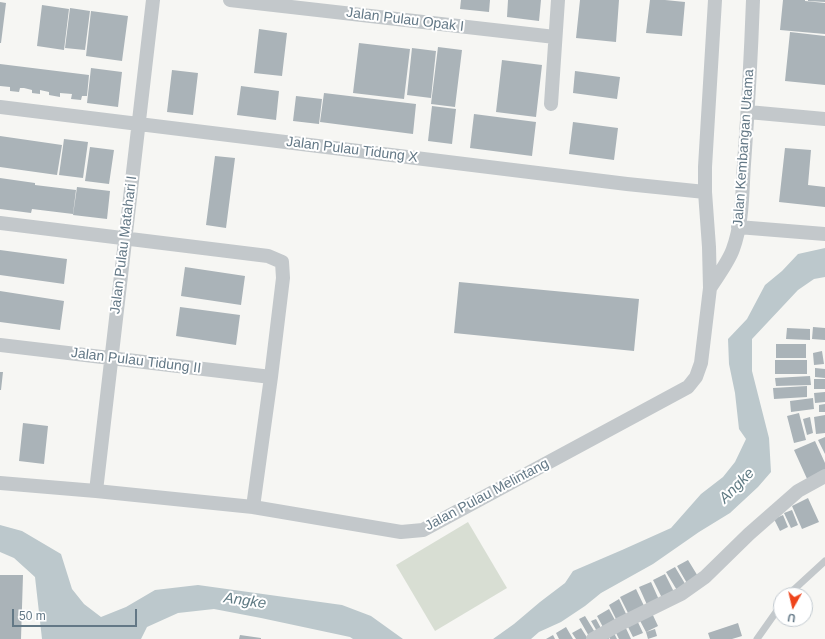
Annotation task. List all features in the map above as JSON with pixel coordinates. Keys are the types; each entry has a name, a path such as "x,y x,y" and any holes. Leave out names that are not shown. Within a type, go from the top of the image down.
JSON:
{"street":[{"name":"Jalan Pulau Matahari I","path":"96,491 153,0"},
{"name":"Jalan Pulau Opak I","path":"230,0 555,37"},
{"path":"551,104 558,0"},
{"path":"710,288 705,167 715,0"},
{"name":"Jalan Kembangan Utama","path":"710,288 733,250 738,227 748,112 754,0"},
{"name":"Jalan Pulau Tidung X","path":"0,107 611,182 705,192"},
{"path":"748,112 825,119"},
{"path":"0,223 268,256 282,262 283,278 253,507"},
{"path":"738,227 825,234"},
{"path":"709,247 720,253 727,253 733,250"},
{"name":"Jalan Pulau Melintang","path":"0,483 253,507 402,532 422,530 688,387 696,377 701,363 710,288"},
{"name":"Jalan Pulau Tidung II","path":"0,344 271,377"},
{"path":"593,639 681,594 705,577 749,534 798,491 825,476"}],"lane":[{"path":"797,587 825,561"},
{"path":"757,639 773,616"}],"shaded area":[{"path":"468,522 507,588 435,631 396,565"}],"water":[{"name":"Angke","path":"825,248 825,277 814,279 798,290 752,339 752,371 769,438 771,472 758,487 730,513 699,532 653,564 601,593 561,622 539,632 531,639 493,639 565,583 573,571 671,528 701,494 723,477 735,462 746,439 739,429 735,393 729,364 728,339 747,319 765,285 782,271 798,254"},
{"name":"Angke","path":"0,525 22,531 61,554 72,589 84,604 101,617 126,607 155,590 198,585 342,605 371,616 403,639 353,639 350,637 214,609 178,613 147,627 141,639 42,639 35,577 14,558 0,552"}],"building":[{"path":"461,0 490,0 489,12 460,9"},
{"path":"508,0 541,0 539,21 507,17"},
{"path":"580,0 619,0 616,42 576,38"},
{"path":"650,0 685,2 682,36 646,33"},
{"path":"783,0 805,0 825,3 825,34 780,30"},
{"path":"825,0 825,2 808,1"},
{"path":"0,2 6,3 1,43 0,43"},
{"path":"42,5 69,9 64,50 37,46"},
{"path":"70,8 90,11 85,50 65,48"},
{"path":"91,11 128,16 122,61 86,56"},
{"path":"259,29 287,33 282,76 254,73"},
{"path":"790,32 825,36 825,85 785,81"},
{"path":"359,43 410,49 404,99 353,93"},
{"path":"438,47 462,50 455,107 431,104"},
{"path":"412,48 436,51 431,98 407,95"},
{"path":"502,60 542,65 536,117 496,112"},
{"path":"0,64 89,75 87,96 82,96 81,100 71,99 72,94 60,93 60,97 49,95 49,92 40,90 40,94 32,93 32,90 24,88 20,88 19,92 10,91 10,87 0,86"},
{"path":"91,68 122,72 118,107 87,103"},
{"path":"172,70 198,73 193,115 167,112"},
{"path":"575,71 620,77 617,99 573,93"},
{"path":"241,86 279,91 276,120 237,115"},
{"path":"324,93 416,104 413,134 320,122"},
{"path":"296,96 322,99 319,124 293,121"},
{"path":"432,106 456,109 452,144 428,141"},
{"path":"474,114 536,122 532,156 470,148"},
{"path":"573,122 618,128 614,160 569,154"},
{"path":"0,136 62,145 57,175 0,167"},
{"path":"64,139 88,142 83,178 59,175"},
{"path":"90,147 114,150 109,184 85,181"},
{"path":"785,148 811,150 808,185 825,187 825,207 779,202"},
{"path":"215,156 235,158 226,228 206,225"},
{"path":"0,178 35,183 35,185 76,190 73,214 32,209 31,213 0,209"},
{"path":"77,187 110,191 107,219 73,215"},
{"path":"0,250 67,259 64,284 0,275"},
{"path":"185,267 245,276 241,305 181,296"},
{"path":"459,282 639,299 634,351 454,333"},
{"path":"0,291 64,301 60,330 0,322"},
{"path":"180,307 240,315 236,345 176,336"},
{"path":"813,327 825,328 825,340 812,339"},
{"path":"787,328 810,329 810,340 786,339"},
{"path":"776,344 806,344 806,358 776,358"},
{"path":"822,351 824,364 814,365 813,353"},
{"path":"775,360 807,360 807,374 775,374"},
{"path":"815,368 825,369 825,378 815,377"},
{"path":"0,372 3,372 1,390 0,390"},
{"path":"810,376 811,385 776,386 775,378"},
{"path":"814,379 825,379 825,389 814,389"},
{"path":"807,386 807,397 774,399 773,388"},
{"path":"825,392 825,402 815,403 814,393"},
{"path":"813,398 814,409 791,412 790,401"},
{"path":"825,404 825,412 819,412 819,405"},
{"path":"799,413 806,440 794,443 787,416"},
{"path":"825,415 825,433 816,434 814,417"},
{"path":"810,417 813,433 807,435 803,419"},
{"path":"23,423 48,426 44,464 19,461"},
{"path":"825,437 825,454 818,440"},
{"path":"815,441 825,463 825,473 808,481 794,450"},
{"path":"808,498 819,522 802,529 792,506"},
{"path":"792,510 798,525 791,528 784,513"},
{"path":"783,515 788,527 780,531 774,519"},
{"path":"688,560 699,578 688,585 677,566"},
{"path":"675,567 687,587 678,592 666,572"},
{"path":"665,574 675,594 663,600 653,580"},
{"path":"0,575 23,575 21,639 0,639"},
{"path":"651,582 660,602 648,607 639,587"},
{"path":"636,589 646,610 630,617 620,597"},
{"path":"619,599 628,618 618,623 609,605"},
{"path":"609,609 616,622 604,629 597,616"},
{"path":"651,611 658,626 646,632 638,617"},
{"path":"585,616 596,634 590,638 579,619"},
{"path":"636,618 643,633 633,637 626,623"},
{"path":"596,619 602,630 598,633 591,621"},
{"path":"738,623 742,636 732,639 710,639 708,633"},
{"path":"624,624 631,639 619,639 614,629"},
{"path":"566,627 573,639 559,639 556,633"},
{"path":"581,628 588,639 576,639 572,633"},
{"path":"655,629 657,636 648,639 646,632"},
{"path":"613,631 617,639 610,639 608,635 609,639 597,639"},
{"path":"240,635 261,638 261,639 239,639"},
{"path":"553,635 555,639 546,639"}]}
